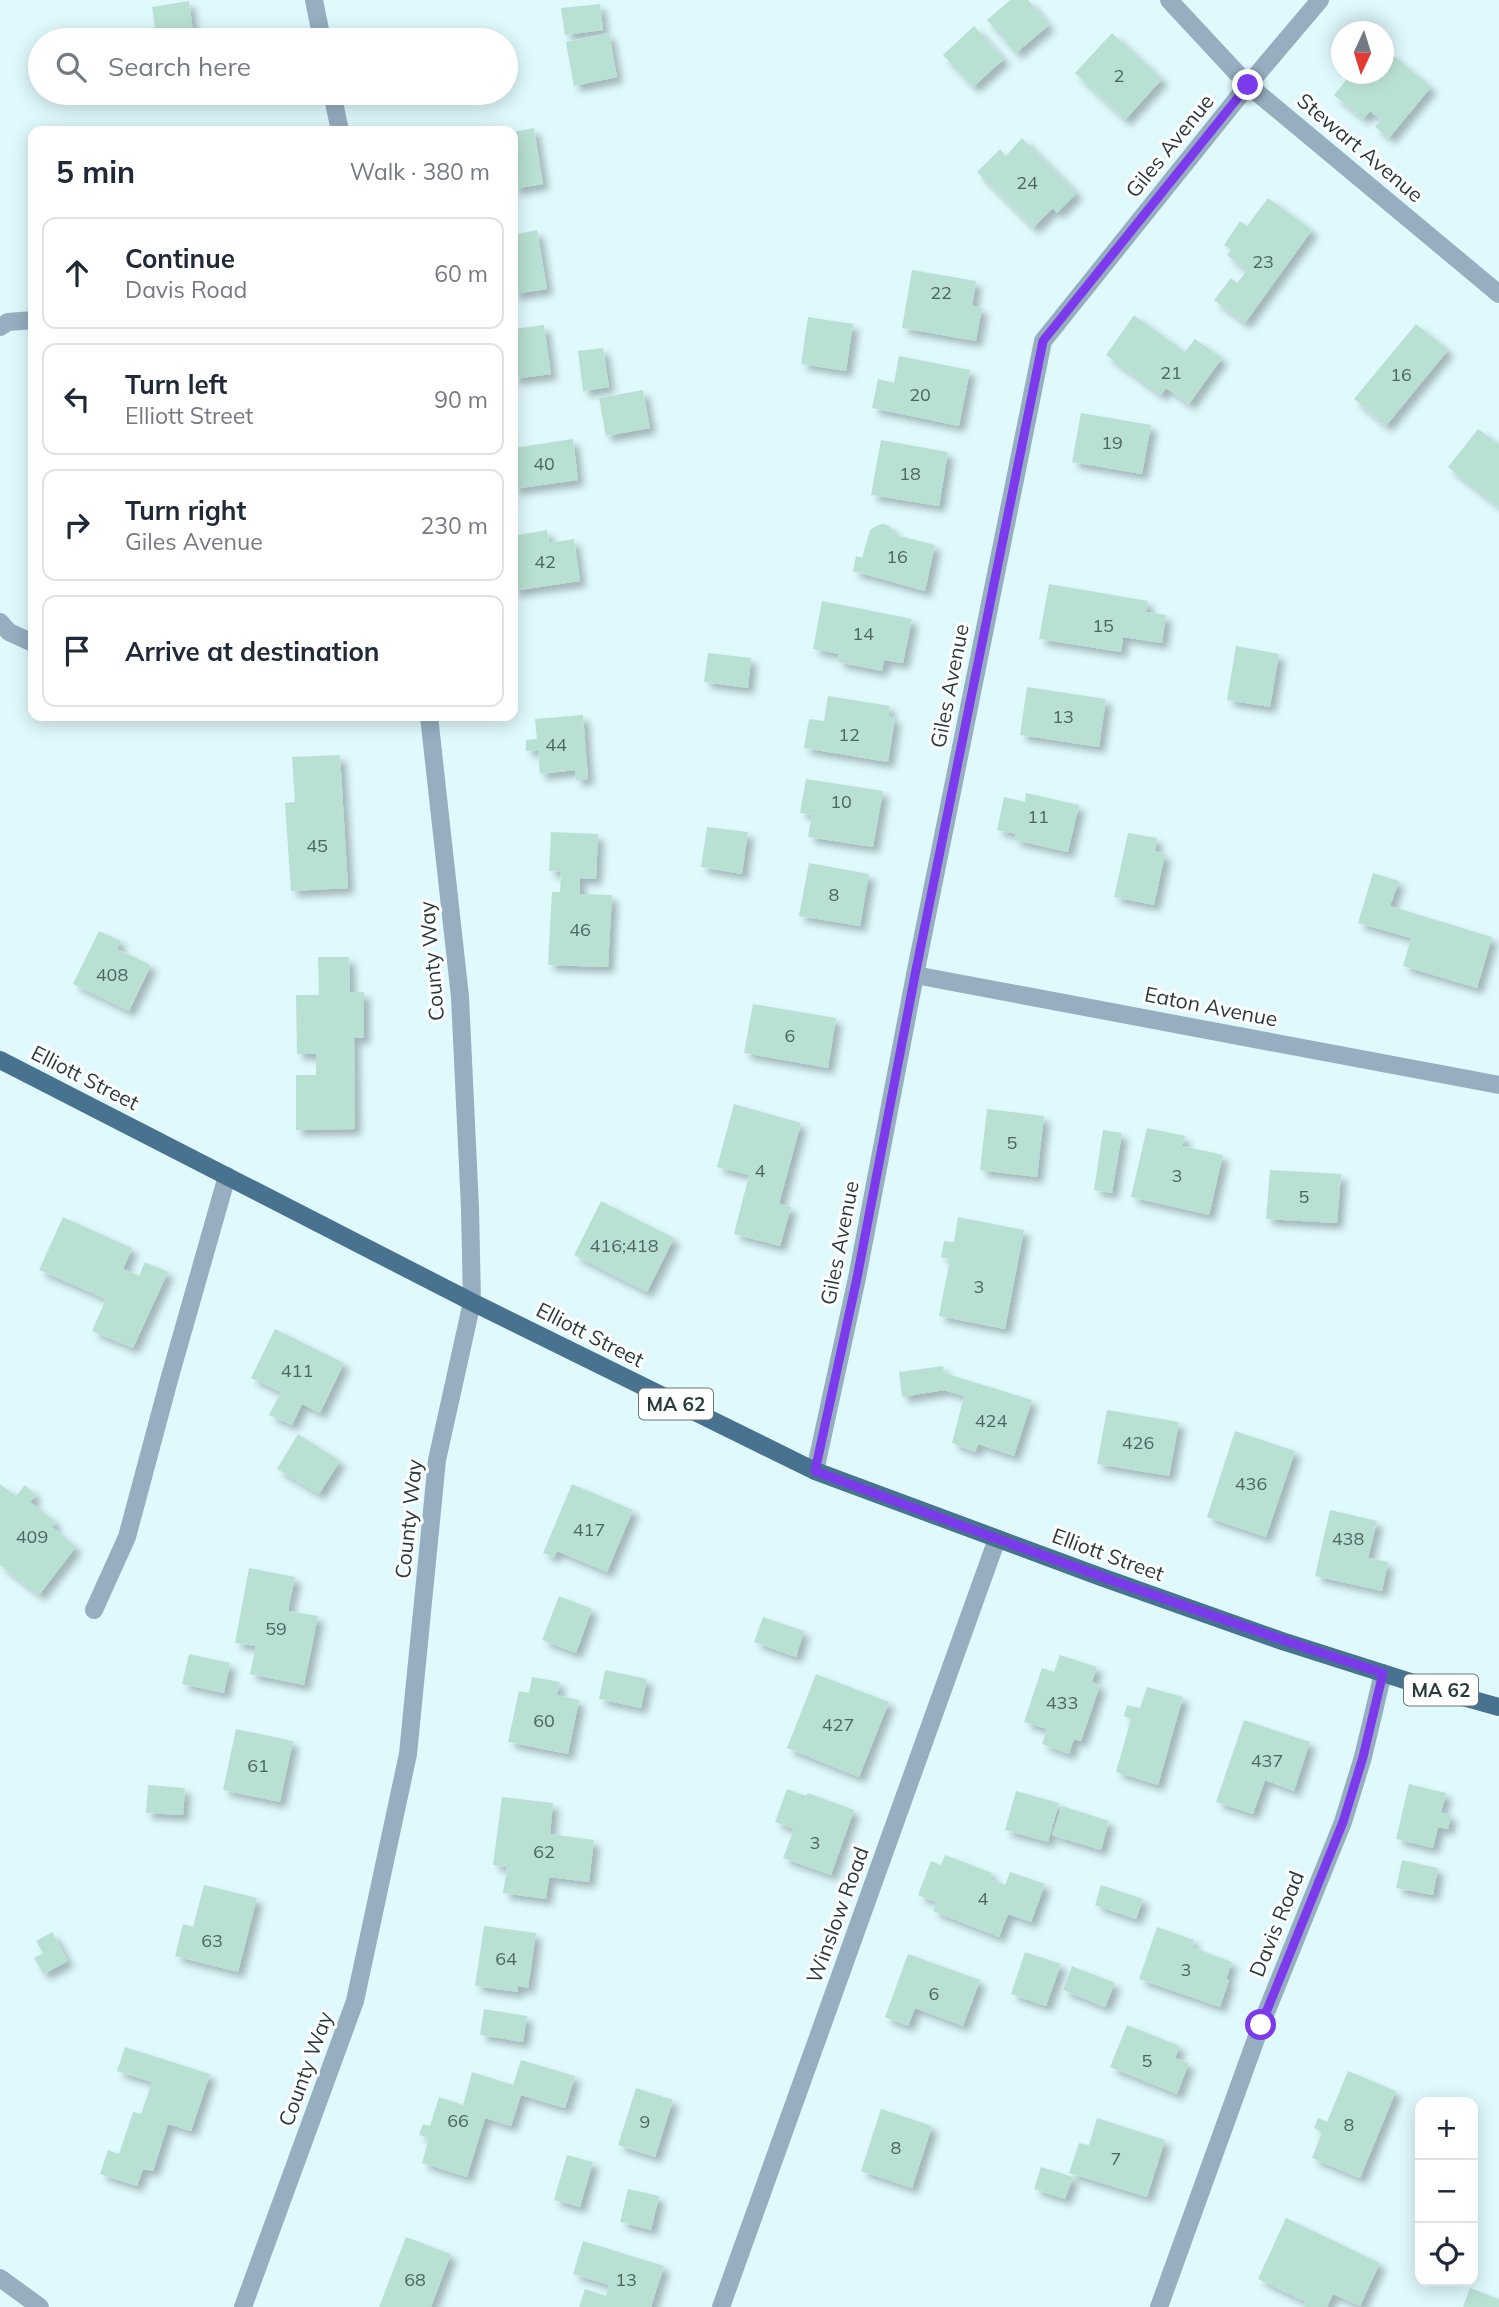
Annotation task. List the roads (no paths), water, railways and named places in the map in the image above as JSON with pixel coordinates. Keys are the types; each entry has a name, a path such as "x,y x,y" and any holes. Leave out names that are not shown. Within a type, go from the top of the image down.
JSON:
{"main road":[{"name":"Elliott Street","path":"0,1060 472,1301 815,1471 1282,1640 1499,1707"}],"street":[{"path":"314,0 320,28"},
{"name":"Stewart Avenue","path":"1169,0 1248,85 1499,294"},
{"name":"Giles Avenue","path":"815,1471 857,1278 915,975 1043,341 1248,85 1320,0"},
{"path":"335,105 339,126"},
{"path":"0,327 8,322 28,320"},
{"path":"0,622 9,632 28,641"},
{"name":"County Way","path":"243,2307 355,2001 408,1754 437,1460 472,1301 460,997 430,721"},
{"name":"Eaton Avenue","path":"915,975 1499,1085"},
{"path":"94,1610 127,1537 228,1176"},
{"name":"Winslow Road","path":"721,2307 997,1539"},
{"name":"Davis Road","path":"1158,2307 1261,2025 1343,1822 1363,1757 1383,1673"},
{"path":"0,2278 40,2307"}]}
